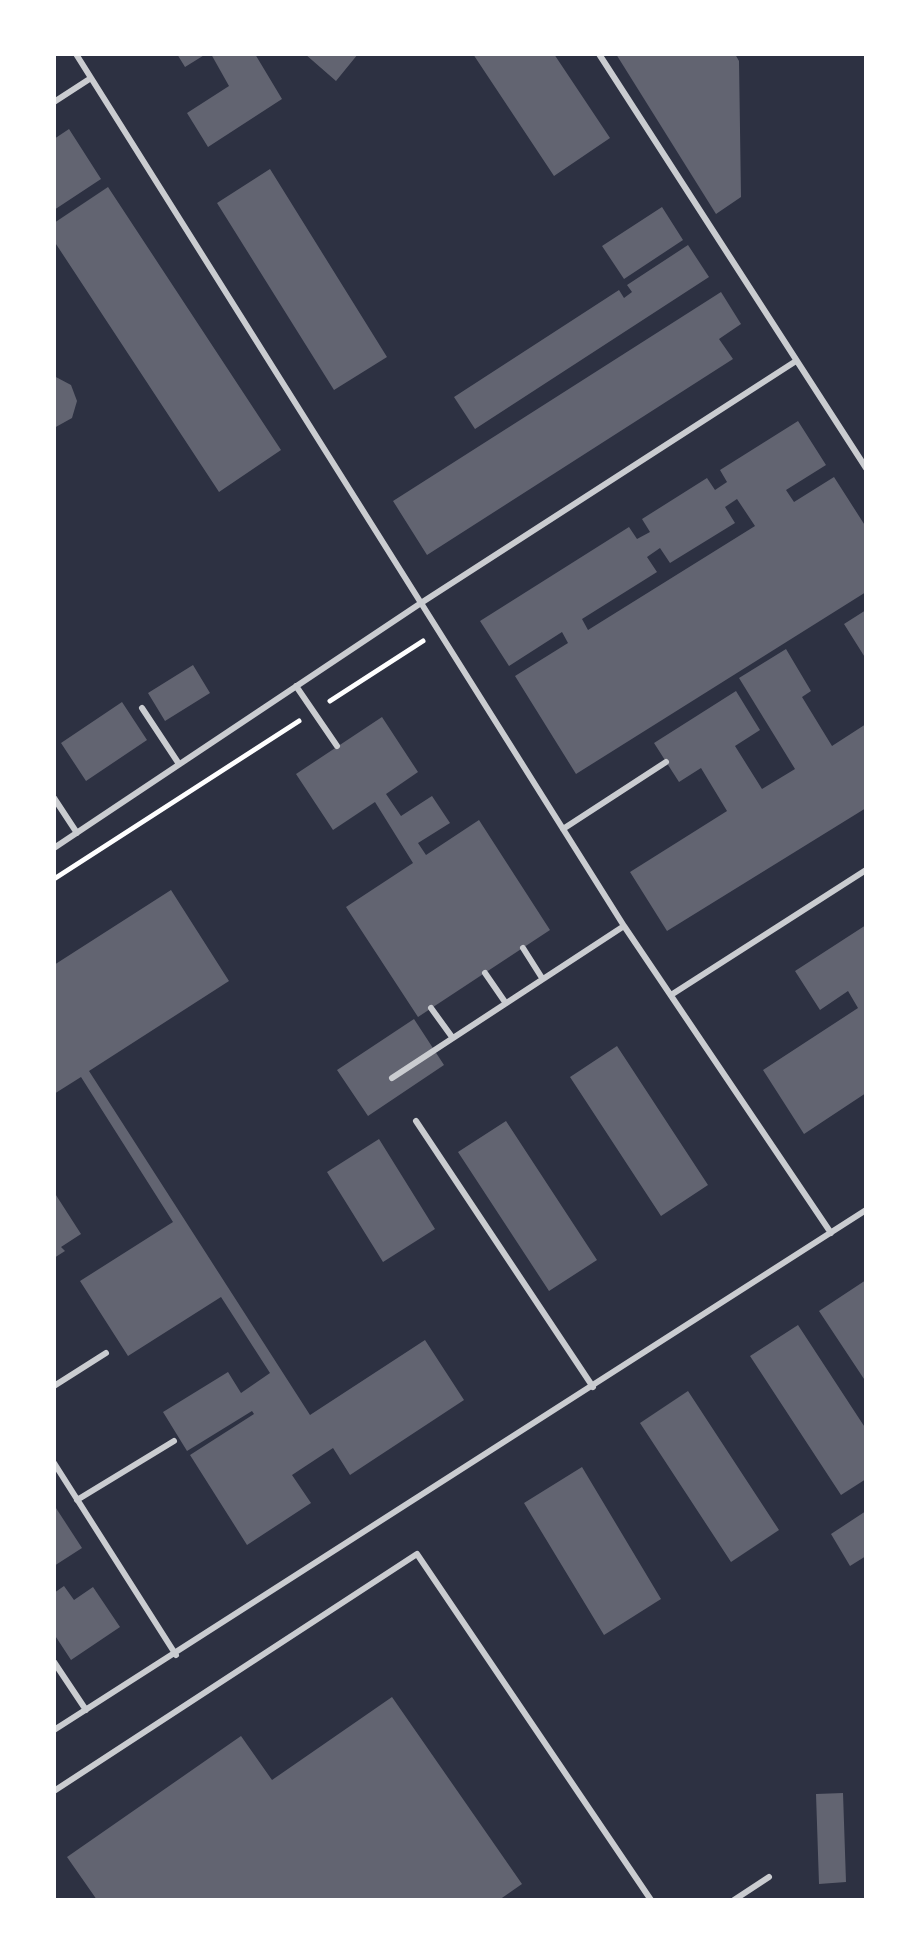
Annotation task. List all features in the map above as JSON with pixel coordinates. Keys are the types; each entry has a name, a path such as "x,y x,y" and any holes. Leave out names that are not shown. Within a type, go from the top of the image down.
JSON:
{"lane":[{"path":"76,54 624,926 831,1233"},
{"path":"599,54 866,468"},
{"path":"54,102 91,78"},
{"path":"54,848 421,603 796,361"},
{"path":"296,686 337,746"},
{"path":"142,708 179,764"},
{"path":"563,829 666,762"},
{"path":"54,798 77,833"},
{"path":"671,995 866,870"},
{"path":"392,1078 624,926"},
{"path":"523,948 542,978"},
{"path":"485,973 505,1002"},
{"path":"431,1008 452,1037"},
{"path":"416,1121 593,1387"},
{"path":"54,1730 176,1655 866,1210"},
{"path":"54,1386 106,1353"},
{"path":"77,1500 174,1441"},
{"path":"54,1463 176,1655"},
{"path":"54,1791 417,1554 651,1900"},
{"path":"54,1662 86,1710"},
{"path":"734,1900 769,1877"}],"path":[{"path":"54,879 438,631"}],"building":[{"path":"177,54 206,54 185,67"},
{"path":"211,54 255,54 282,99 208,147 187,113 229,86"},
{"path":"305,54 358,54 336,81"},
{"path":"473,54 554,54 610,138 554,176"},
{"path":"616,54 735,54 739,61 741,197 716,214"},
{"path":"69,129 101,179 54,210 54,139"},
{"path":"270,169 387,357 334,390 217,203"},
{"path":"108,187 281,450 219,492 54,241 54,223"},
{"path":"662,207 683,240 624,279 602,246"},
{"path":"688,245 709,277 475,429 454,397 619,290 624,298 632,292 627,285"},
{"path":"721,292 741,324 719,339 733,359 427,555 393,501"},
{"path":"54,376 71,385 77,401 72,418 54,428"},
{"path":"798,421 826,465 786,490 794,502 834,477 866,527 866,592 576,774 515,676 568,643 562,632 509,666 480,621 629,527 637,539 650,532 642,519 707,478 715,490 727,482 720,470","holes":["737,499 755,526 588,630 582,619 657,572 647,557 660,548 670,563 735,523 725,507"]},
{"path":"866,610 866,659 844,624"},
{"path":"786,649 811,691 802,697 832,746 866,724 866,808 667,931 630,872 727,811 701,768 679,782 654,743 736,691 760,730 735,746 762,789 795,769 739,678"},
{"path":"193,665 210,693 165,721 148,693"},
{"path":"122,702 147,740 86,781 61,743"},
{"path":"382,717 418,772 386,794 401,816 432,796 450,823 418,843 426,855 479,820 550,930 418,1017 346,907 413,863 375,802 333,830 296,774"},
{"path":"171,890 229,981 89,1071 310,1415 425,1340 464,1400 350,1475 333,1448 292,1475 311,1503 247,1545 190,1455 254,1414 252,1411 187,1451 163,1412 228,1372 241,1393 270,1373 221,1297 128,1356 80,1281 173,1222 81,1077 54,1094 54,965"},
{"path":"866,925 866,1093 804,1134 763,1070 858,1008 848,991 820,1010 795,971"},
{"path":"414,1019 444,1065 368,1116 337,1070"},
{"path":"617,1046 708,1185 661,1216 570,1077"},
{"path":"506,1121 597,1260 549,1291 458,1152"},
{"path":"379,1139 435,1229 383,1262 327,1172"},
{"path":"54,1192 81,1234 61,1247 65,1251 54,1258"},
{"path":"866,1280 866,1382 819,1311"},
{"path":"798,1325 866,1429 866,1479 841,1495 750,1356"},
{"path":"688,1391 779,1530 731,1562 640,1423"},
{"path":"582,1467 661,1599 604,1635 524,1503"},
{"path":"54,1505 82,1548 54,1566"},
{"path":"866,1511 866,1556 850,1566 831,1534"},
{"path":"64,1586 74,1600 93,1587 120,1627 71,1660 54,1634 54,1593"},
{"path":"392,1697 522,1884 499,1900 97,1900 67,1857 241,1736 272,1780"},
{"path":"843,1793 846,1882 819,1884 816,1794"}]}
